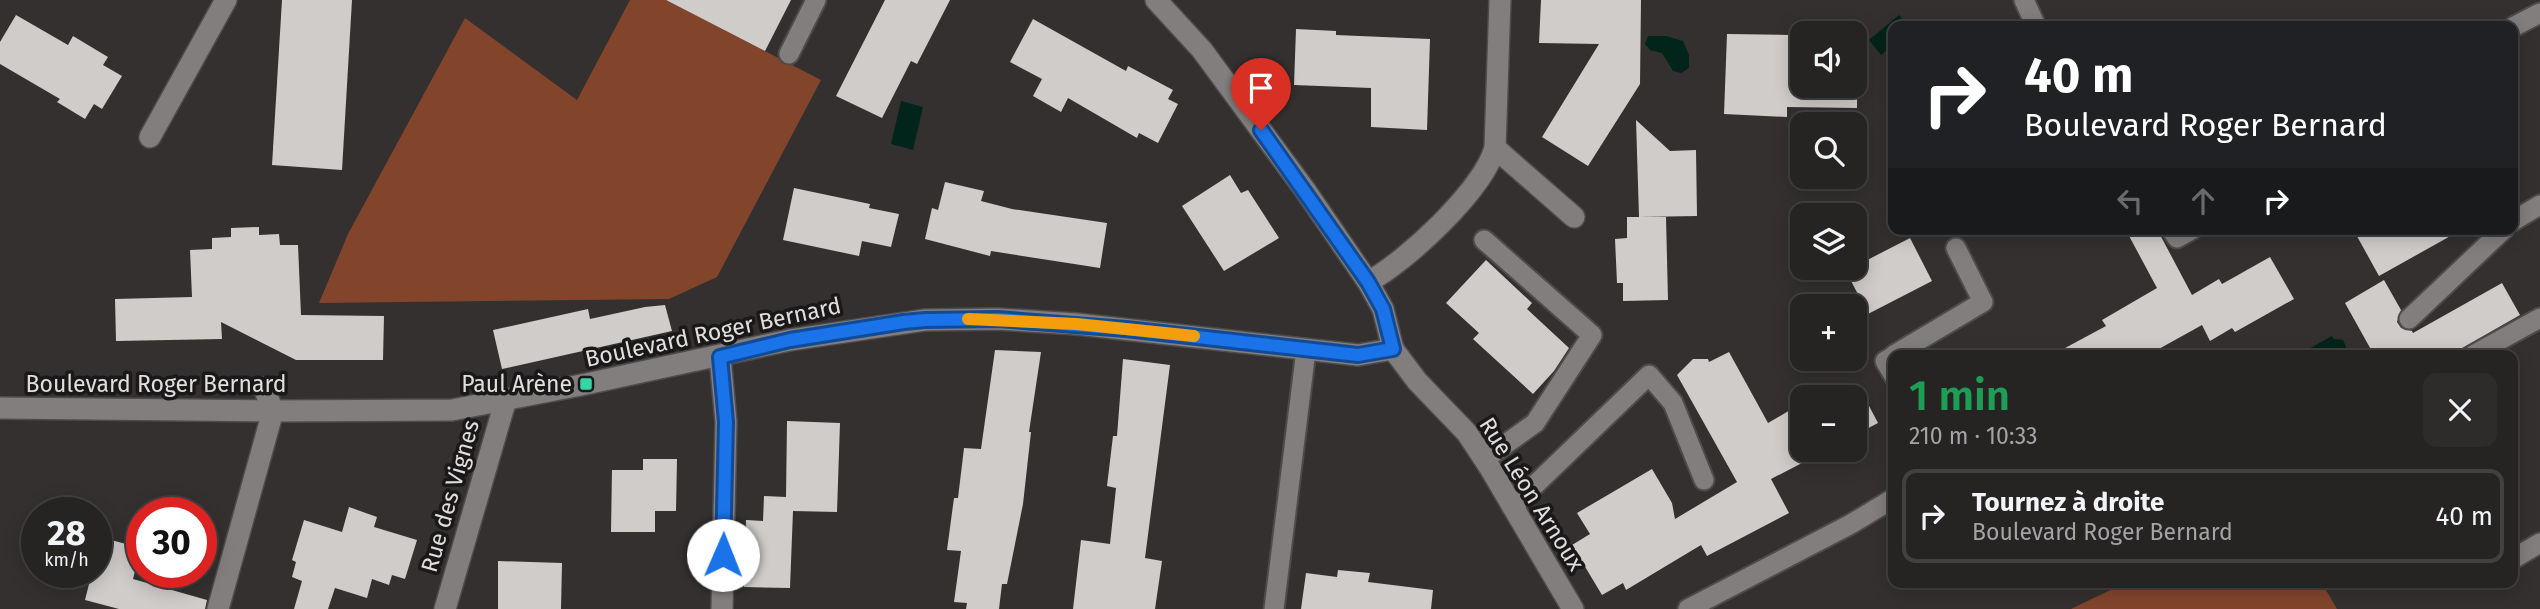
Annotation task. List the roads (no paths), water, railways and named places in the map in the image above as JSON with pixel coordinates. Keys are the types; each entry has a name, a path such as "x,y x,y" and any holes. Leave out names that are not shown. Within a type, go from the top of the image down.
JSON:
{"street":[{"path":"150,137 226,0"},
{"name":"Rue Léon Arnoux","path":"1156,0 1202,50 1305,190 1368,282 1383,309 1393,349 1417,381 1467,433 1573,609"},
{"path":"1368,282 1384,274 1425,240 1491,162 1495,148 1500,0"},
{"path":"1495,148 1574,217"},
{"name":"Boulevard Roger Bernard","path":"0,408 452,410 720,357 790,340 937,319 998,319 1077,324 1358,355 1393,349"},
{"path":"720,357 726,422 722,609"},
{"path":"218,609 273,411 264,388"},
{"name":"Rue des Vignes","path":"445,609 506,399"}],"lane":[{"path":"789,54 816,0"},
{"path":"2024,0 2034,21"},
{"path":"2518,24 2540,13"},
{"path":"2518,218 2540,205"},
{"path":"2409,319 2498,235"},
{"path":"1484,240 1592,335 1535,424 1485,459"},
{"path":"1902,350 1983,302 1956,248"},
{"path":"2482,350 2540,318"},
{"path":"1274,609 1306,351"},
{"path":"1512,507 1649,375 1673,403 1704,480"},
{"path":"1688,609 1851,524 1888,502"},
{"path":"2518,556 2540,543"}],"place":[{"name":"Paul Arène","path":"586,384"}]}
